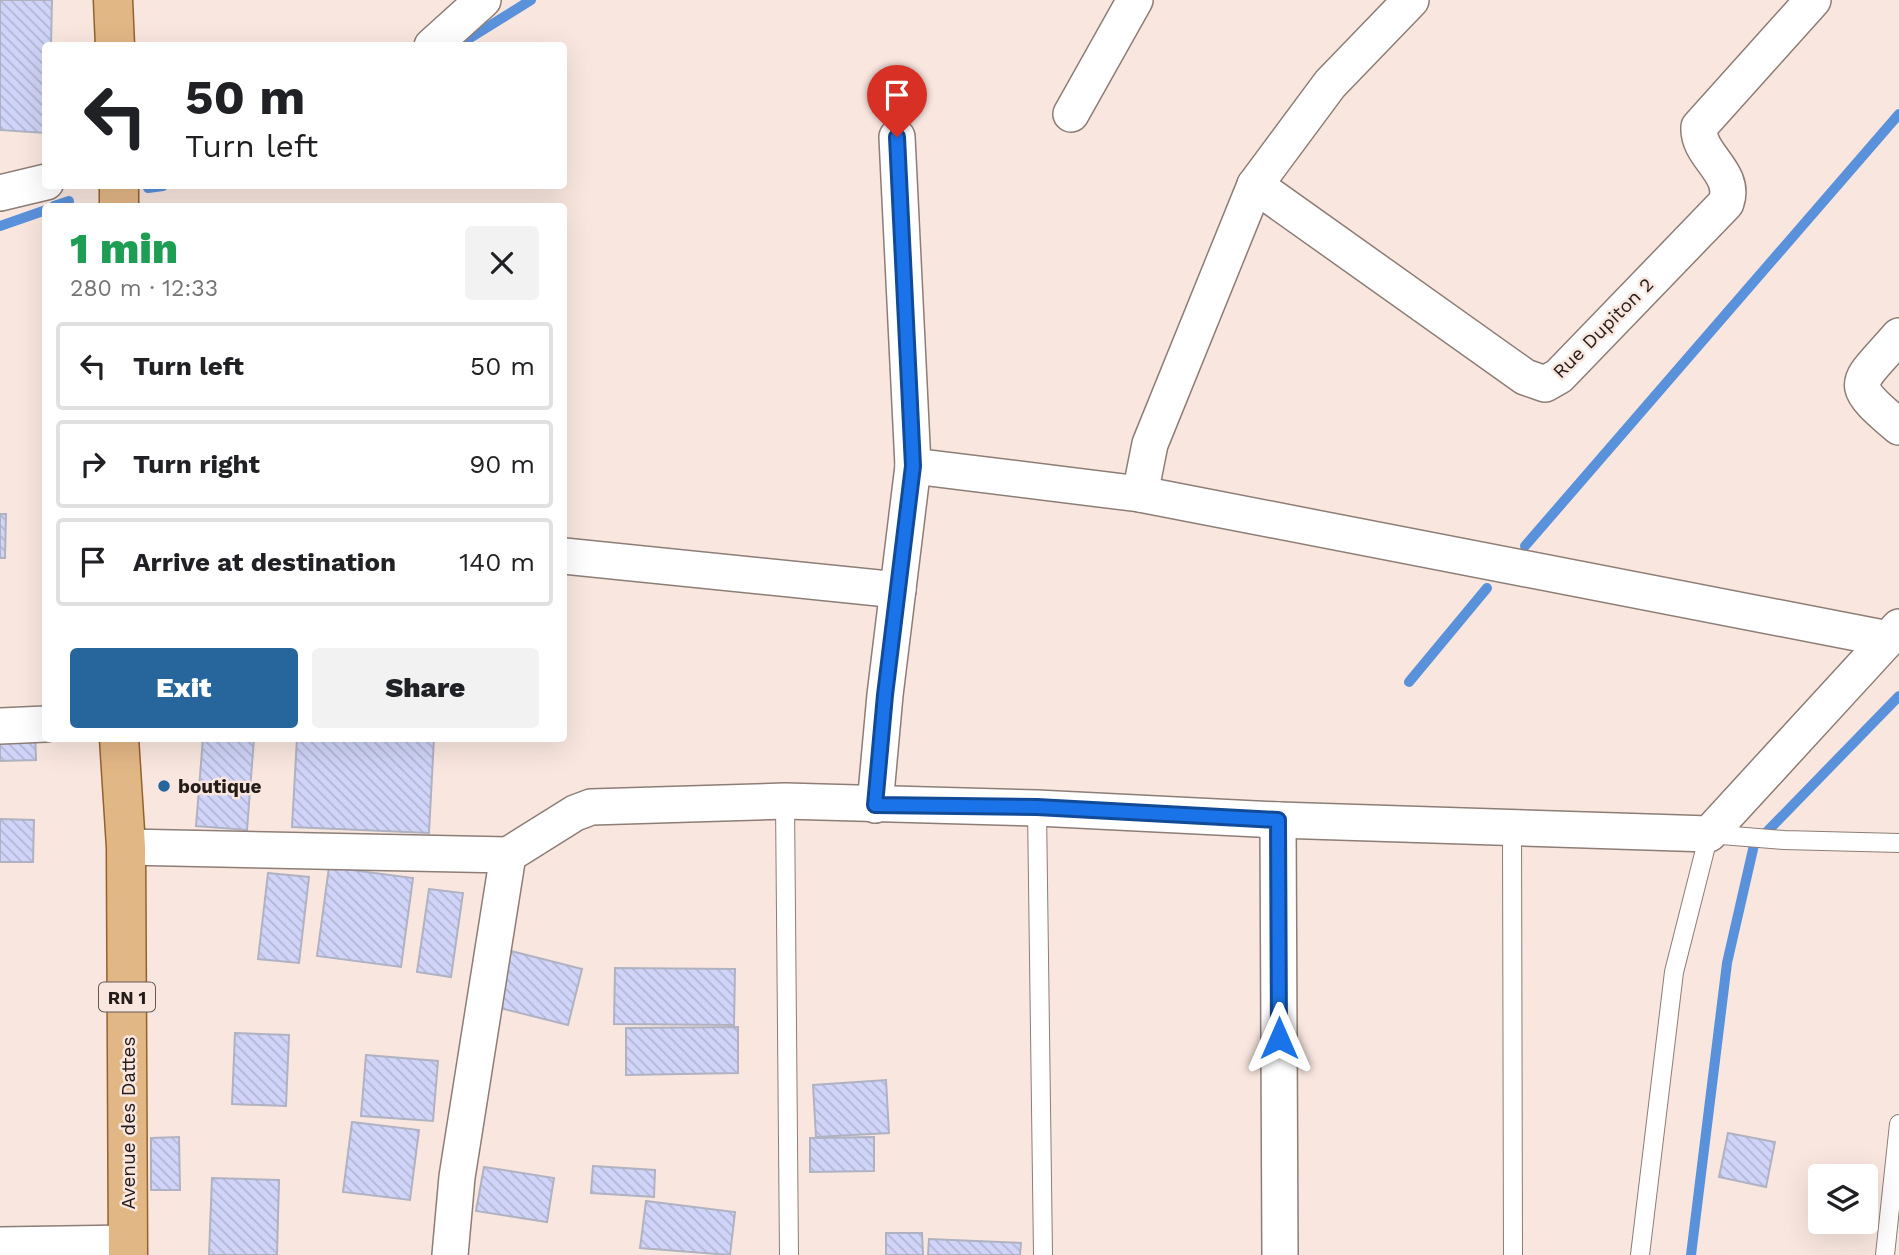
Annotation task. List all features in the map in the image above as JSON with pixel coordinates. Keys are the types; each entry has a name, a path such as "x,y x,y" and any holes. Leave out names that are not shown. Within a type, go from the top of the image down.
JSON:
{"main road":[{"path":"113,0 115,42"},
{"name":"Avenue des Dattes","path":"120,742 126,847 128,1249"}],"street":[{"path":"436,42 483,0"},
{"path":"1071,114 1135,0"},
{"path":"1140,494 1150,444 1255,185 1330,84 1411,0"},
{"name":"Rue Dupiton 2","path":"1255,185 1525,377 1545,384 1559,376 1726,203 1730,193 1728,181 1698,138 1699,127 1813,0"},
{"path":"875,805 913,466 897,137"},
{"path":"0,193 42,184"},
{"path":"1899,336 1863,377 1862,388 1865,398 1899,427"},
{"path":"913,466 1140,494 1893,633"},
{"path":"567,556 898,590"},
{"path":"126,847 508,855 575,813 591,807 785,801 1037,807 1278,820 1709,834 1893,633"},
{"path":"0,726 42,724"},
{"path":"1278,820 1280,1255"},
{"path":"450,1255 457,1177 508,855"},
{"path":"0,1245 128,1249"}],"lane":[{"path":"785,801 789,1255"},
{"path":"1037,807 1043,1255"},
{"path":"1512,828 1513,1255"},
{"path":"1640,1255 1674,972 1709,834 1784,840 1899,843"},
{"path":"1885,1255 1899,1124"}],"building":[{"path":"0,0 52,0 51,42 42,42 42,133 0,130"},
{"path":"0,514 6,514 5,558 0,558"},
{"path":"35,729 36,760 0,761 0,730"},
{"path":"203,742 254,742 247,830 196,826"},
{"path":"297,742 434,742 429,833 292,827"},
{"path":"0,819 34,820 33,862 0,862"},
{"path":"329,867 413,878 401,967 317,956"},
{"path":"268,873 309,877 299,963 258,959"},
{"path":"429,889 463,893 451,977 417,972"},
{"path":"511,951 582,969 568,1025 496,1007"},
{"path":"615,968 735,969 734,1025 614,1024"},
{"path":"738,1027 738,1073 626,1075 626,1028"},
{"path":"235,1033 289,1035 286,1106 232,1104"},
{"path":"366,1055 438,1061 433,1121 361,1116"},
{"path":"886,1080 889,1133 816,1137 813,1085"},
{"path":"352,1122 419,1130 410,1200 343,1192"},
{"path":"1728,1133 1775,1142 1766,1187 1719,1177"},
{"path":"179,1137 180,1190 151,1190 151,1138"},
{"path":"874,1137 874,1171 810,1172 810,1138"},
{"path":"593,1166 655,1170 654,1197 591,1193"},
{"path":"484,1167 554,1178 547,1222 476,1211"},
{"path":"212,1178 279,1180 277,1255 209,1255"},
{"path":"646,1201 735,1212 730,1255 640,1248"},
{"path":"886,1233 922,1233 923,1255 886,1255"},
{"path":"929,1239 1021,1243 1020,1255 928,1255"}],"waterway":[{"path":"463,42 531,0"},
{"path":"1525,546 1899,114"},
{"path":"63,203 69,201"},
{"path":"0,226 42,211"},
{"path":"1409,682 1487,588"},
{"path":"1691,1255 1727,963 1754,845 1899,696"}],"place":[{"name":"boutique","path":"164,786"}],"route":[{"path":"897,137 913,466 885,695 875,805 1037,807 1278,820 1279,1038"}]}
